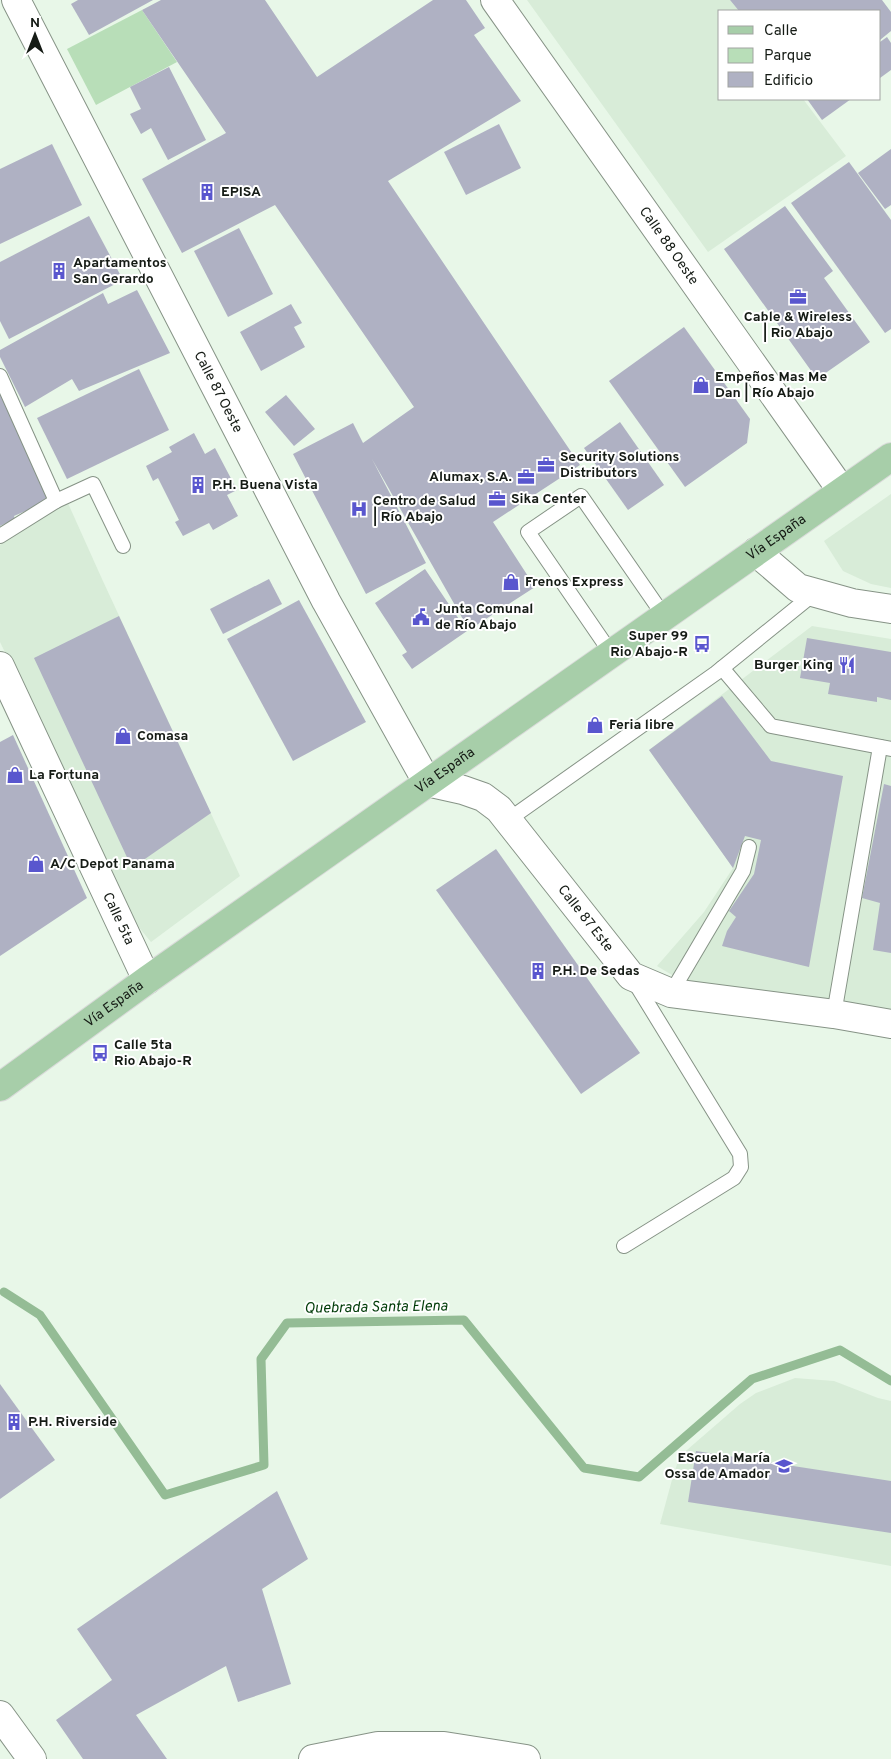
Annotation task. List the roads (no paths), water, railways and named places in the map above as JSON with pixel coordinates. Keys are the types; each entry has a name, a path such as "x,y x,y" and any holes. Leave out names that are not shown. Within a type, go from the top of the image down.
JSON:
{"main road":[{"name":"Vía España","path":"0,1086 427,782 891,457"}],"street":[{"name":"Calle 87 Oeste","path":"16,0 326,601 427,782"},
{"name":"Calle 88 Oeste","path":"495,0 842,492"},
{"path":"756,552 798,588 852,603 891,609"},
{"name":"Calle 5ta","path":"0,666 147,980"},
{"name":"Calle 87 Este","path":"427,782 463,790 483,797 499,809 631,976 671,993 834,1014 891,1024"},
{"path":"0,1715 32,1759"},
{"path":"331,1757 378,1746 444,1746 526,1759"}],"lane":[{"path":"0,376 56,500"},
{"path":"0,536 56,500 93,484 123,546"},
{"path":"611,654 528,532 581,496 664,616"},
{"path":"508,820 722,668 816,592"},
{"path":"722,668 771,726 886,748 834,1014"},
{"path":"671,993 743,871 749,847"},
{"path":"624,1246 734,1178 741,1167 740,1154 631,976"}],"waterway":[{"name":"Quebrada Santa Elena","path":"4,1292 40,1315 165,1495 264,1465 261,1359 287,1323 464,1320 584,1468 639,1477 752,1379 840,1350 891,1381"}],"place":[{"name":"EPISA","path":"207,192"},
{"name":"Apartamentos San Gerardo","path":"59,271"},
{"name":"Cable & Wireless | Rio Abajo","path":"798,297"},
{"name":"Empeños Mas Me Dan | Río Abajo","path":"701,385"},
{"name":"Security Solutions Distributors","path":"546,465"},
{"name":"Alumax, S.A.","path":"526,477"},
{"name":"P.H. Buena Vista","path":"198,485"},
{"name":"Sika Center","path":"497,499"},
{"name":"Centro de Salud | Río Abajo","path":"359,509"},
{"name":"Frenos Express","path":"511,582"},
{"name":"Junta Comunal de Río Abajo","path":"421,617"},
{"name":"Super 99 Rio Abajo-R","path":"702,644"},
{"name":"Burger King","path":"847,665"},
{"name":"Feria libre","path":"595,725"},
{"name":"Comasa","path":"123,736"},
{"name":"La Fortuna","path":"15,775"},
{"name":"A/C Depot Panama","path":"36,864"},
{"name":"P.H. De Sedas","path":"538,971"},
{"name":"Calle 5ta Rio Abajo-R","path":"100,1053"},
{"name":"P.H. Riverside","path":"14,1422"},
{"name":"EScuela María Ossa de Amador","path":"784,1466"}]}
